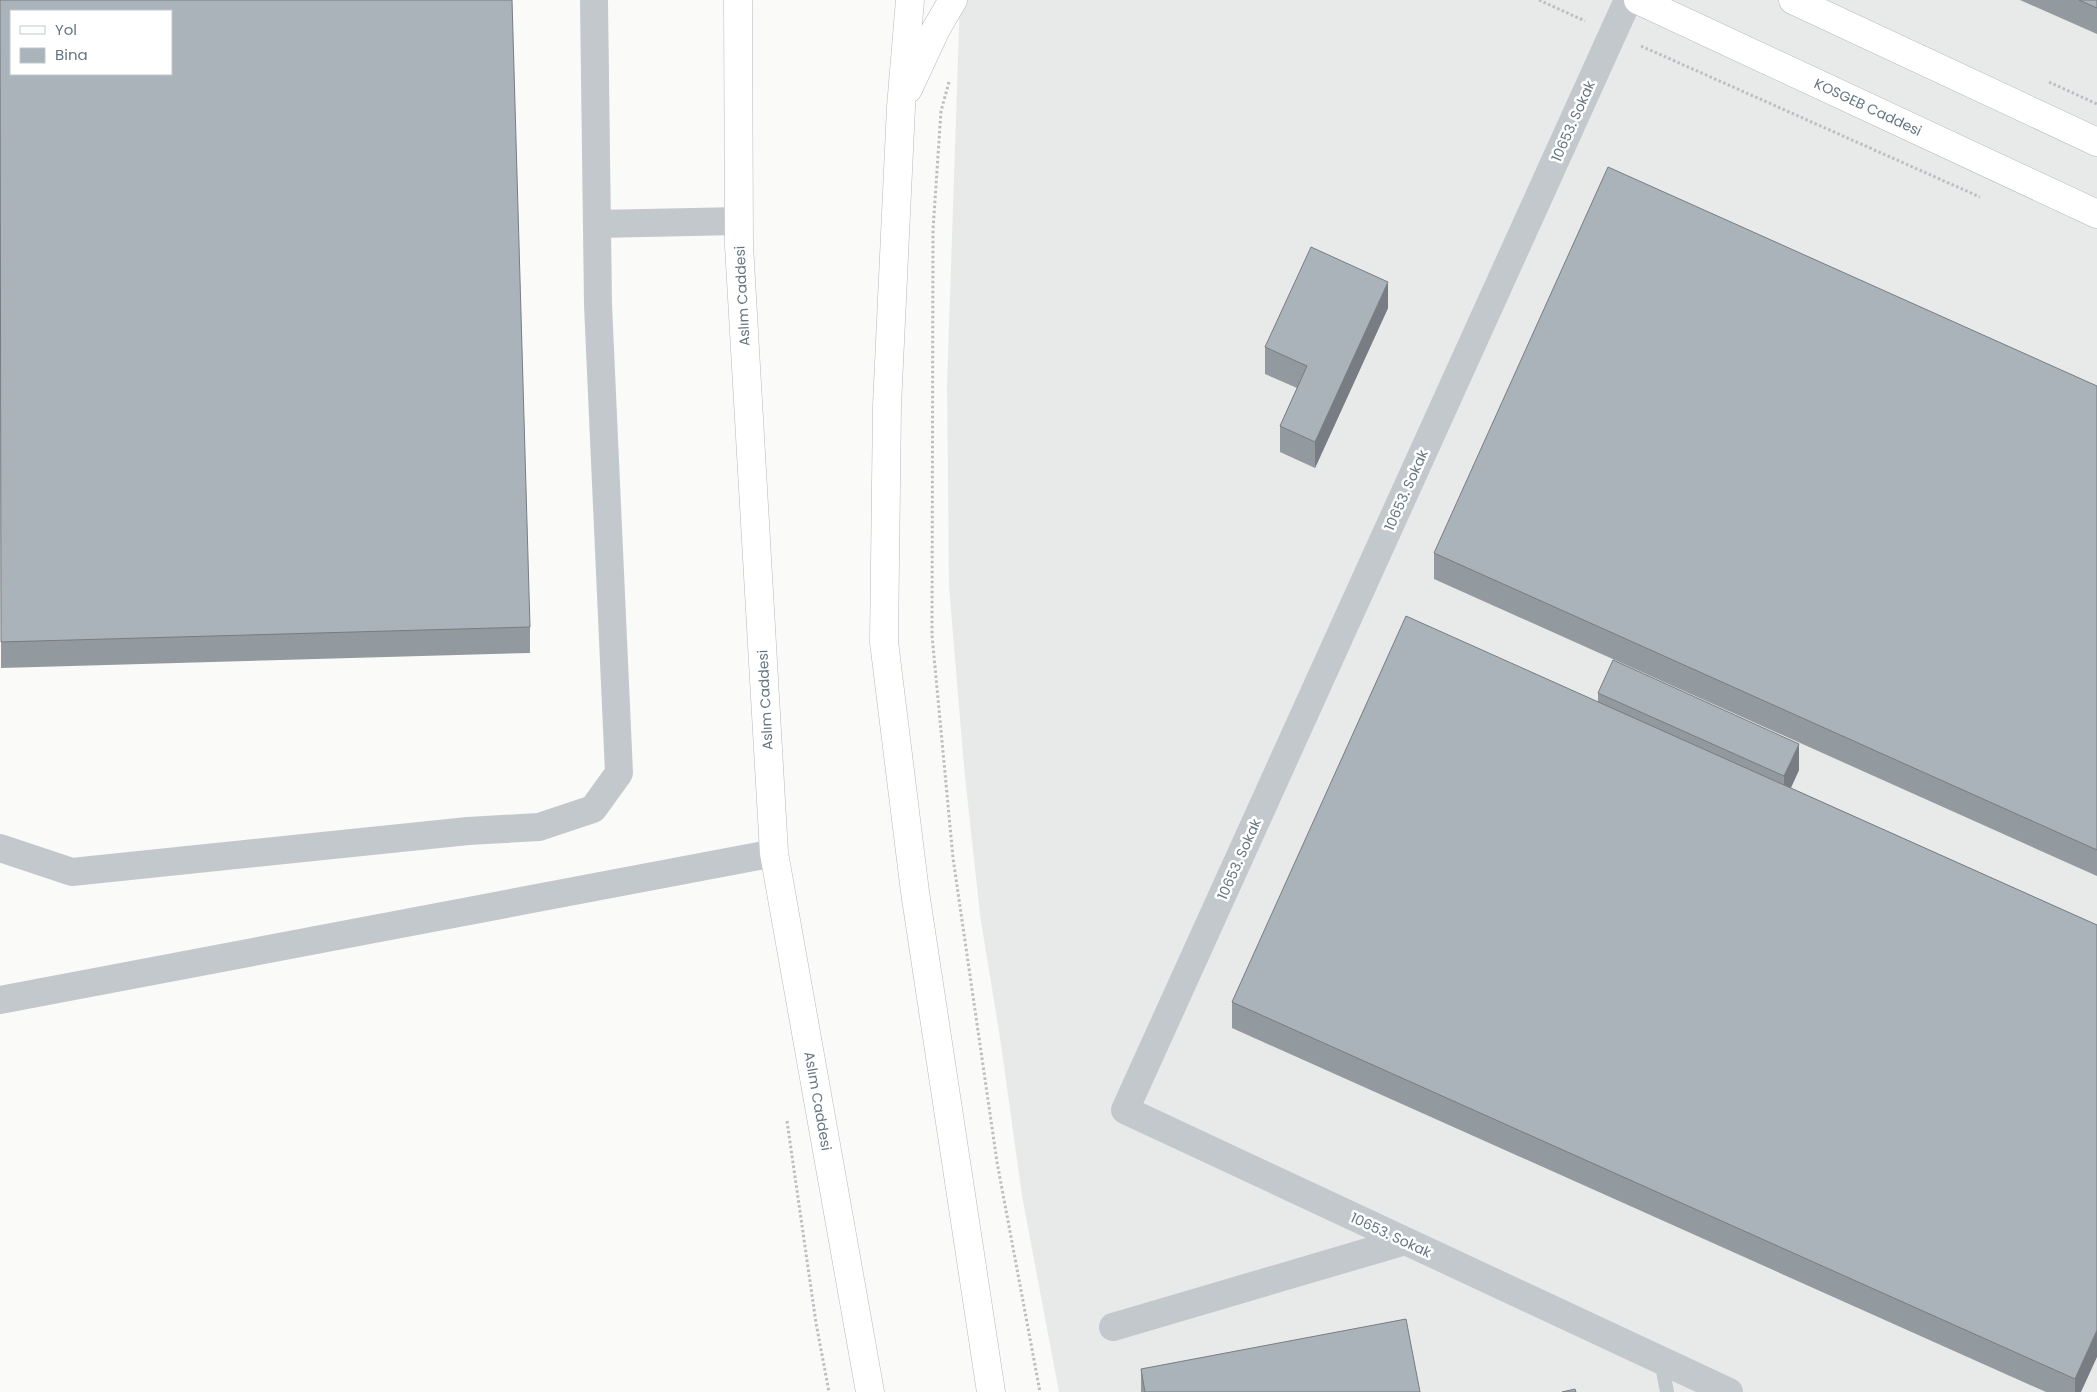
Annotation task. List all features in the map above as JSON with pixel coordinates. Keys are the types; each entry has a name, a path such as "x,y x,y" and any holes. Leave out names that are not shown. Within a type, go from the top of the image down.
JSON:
{"main road":[{"name":"Aslım Caddesi","path":"738,0 739,221 774,852 870,1392"},
{"path":"910,0 900,107 887,406 884,642 915,892 991,1392"},
{"path":"900,107 936,29 953,0"},
{"name":"KOSGEB Caddesi","path":"1638,0 2097,214"},
{"path":"1793,0 2097,142"}],"street":[{"path":"0,848 72,872 468,831 540,827 593,809 619,773 598,315 594,0"},
{"name":"10653. Sokak","path":"1628,0 1125,1110 1729,1392"},
{"path":"597,224 739,221"},
{"path":"0,1000 774,852"},
{"path":"1113,1327 1405,1241"}],"lane":[{"path":"1661,1360 1667,1392"}],"path":[{"path":"1539,0 1989,201"},
{"path":"950,76 941,111 933,230 932,635 956,877 997,1162 1040,1392"}],"shaded area":[{"path":"960,0 2097,0 2097,1392 1059,1392 1022,1196 1001,1044 980,915 964,767 949,586 947,385"}],"building":[{"path":"0,0 512,0 530,627 1,642"},
{"path":"2079,0 2097,0 2097,8"},
{"path":"1608,167 2097,386 2097,850 1434,553"},
{"path":"1311,247 1388,282 1315,442 1280,426 1307,366 1265,347"},
{"path":"1406,616 2097,925 2097,1330 2075,1379 1232,1002"},
{"path":"1613,660 1799,744 1784,776 1598,693"},
{"path":"1406,1319 1420,1392 1145,1392 1141,1369"},
{"path":"1575,1389 1576,1392 1562,1392"}]}
